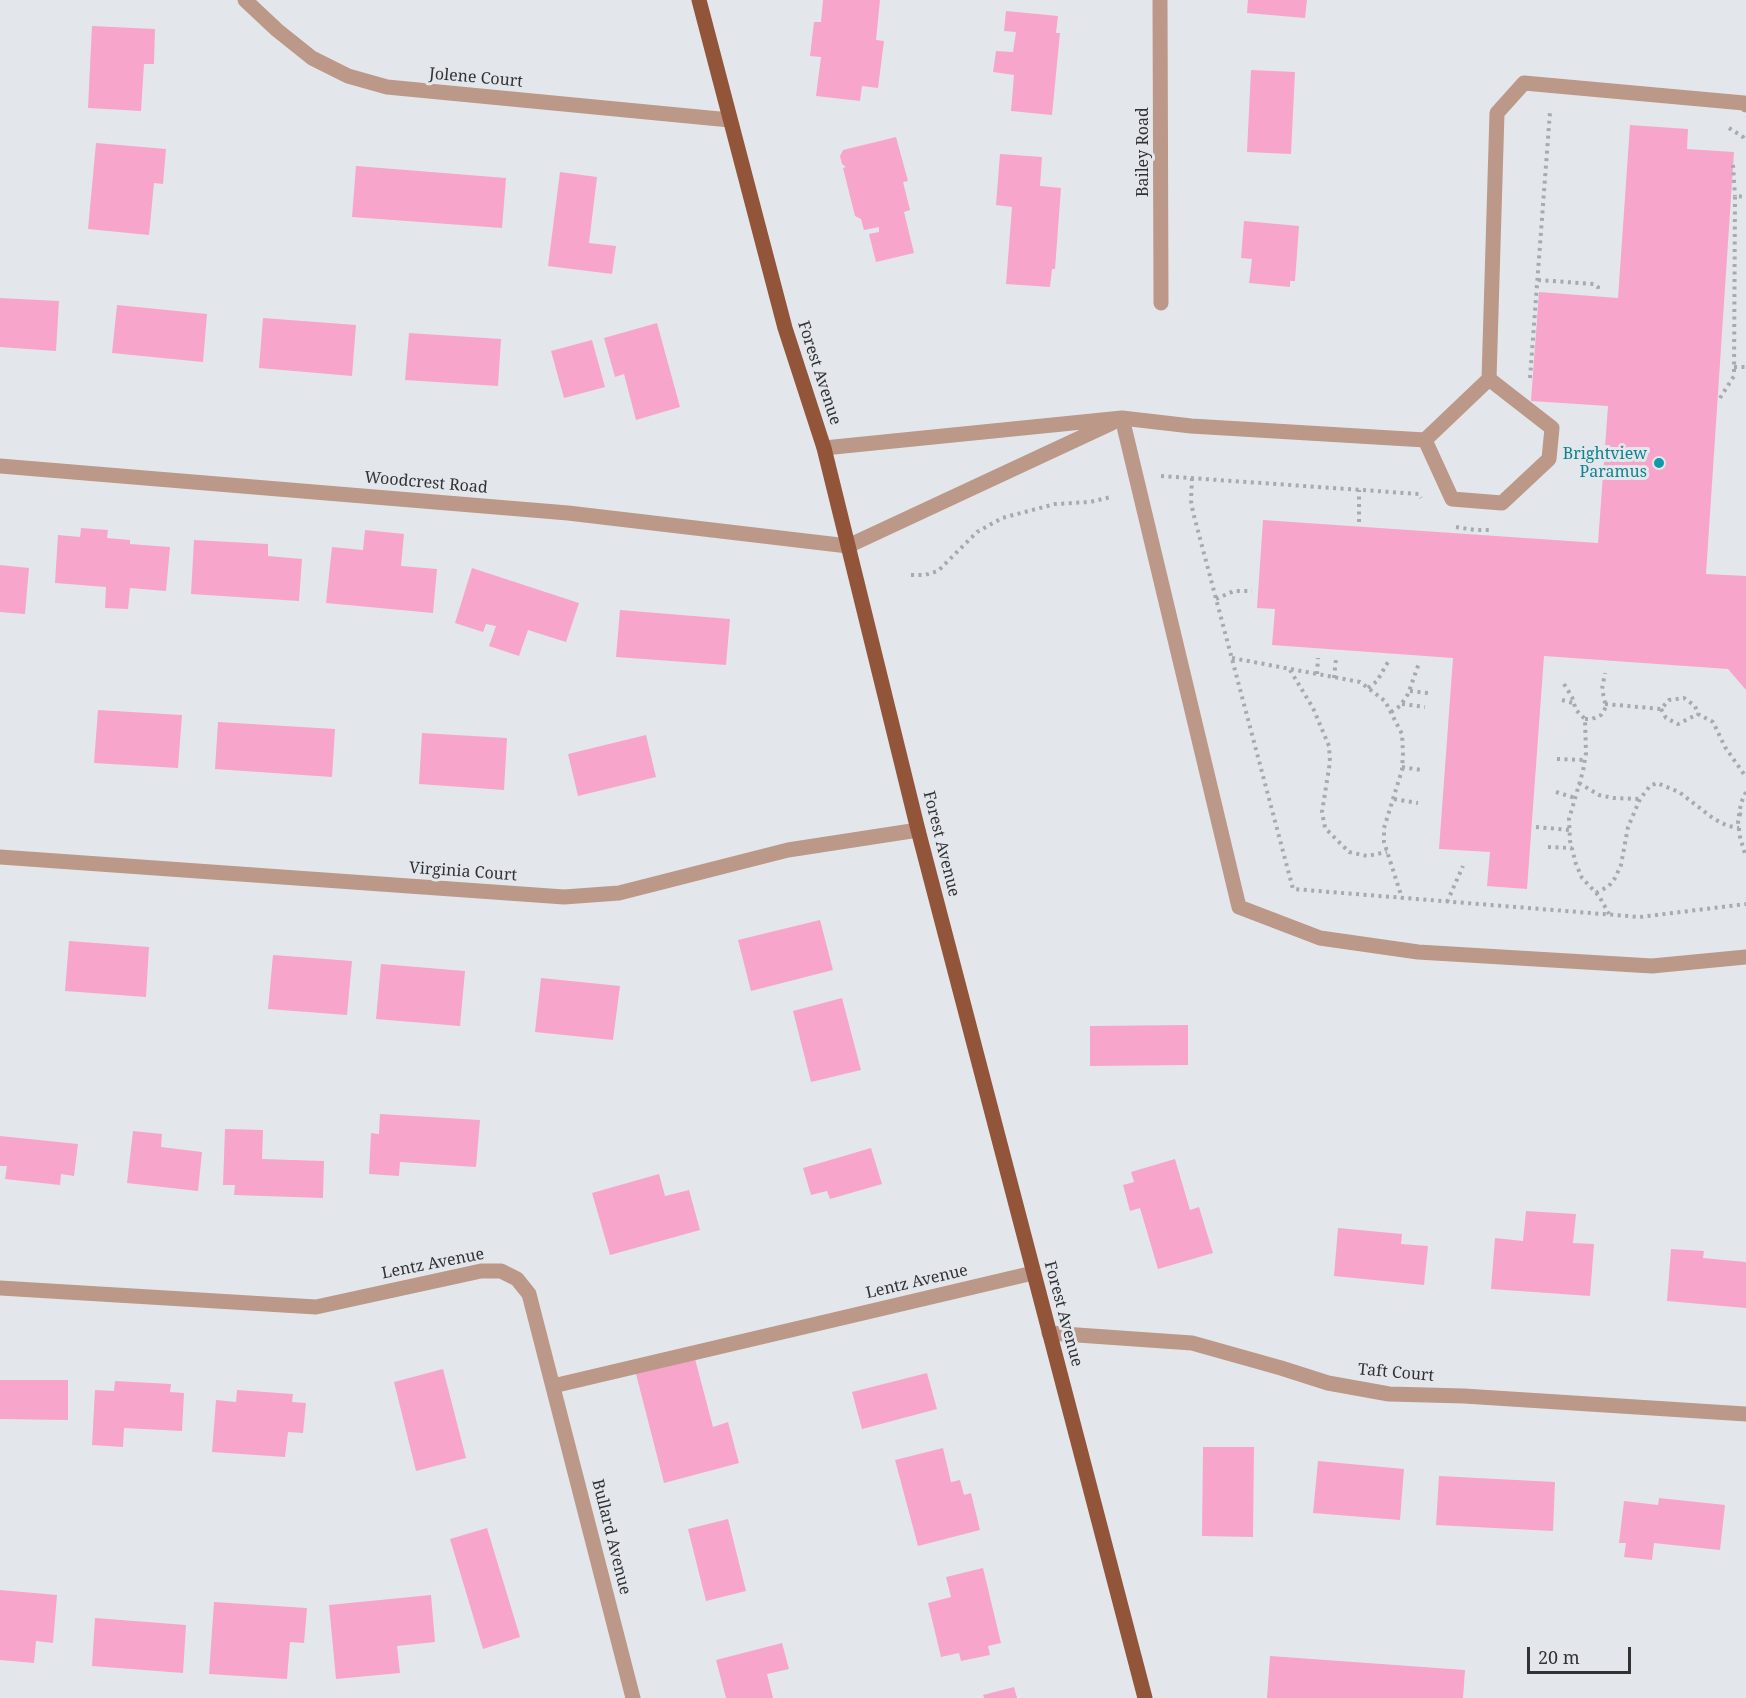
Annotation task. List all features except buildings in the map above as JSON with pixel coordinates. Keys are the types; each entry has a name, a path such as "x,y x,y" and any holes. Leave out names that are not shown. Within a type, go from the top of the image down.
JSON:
{"main road":[{"name":"Forest Avenue","path":"699,0 785,328 824,448 918,830 1145,1698"}],"street":[{"name":"Jolene Court","path":"245,0 312,58 348,76 387,87 730,120"},
{"name":"Bailey Road","path":"1160,0 1161,303"},
{"path":"824,448 1122,418 1191,426 1425,440 1489,379 1497,113 1524,83 1746,105"},
{"path":"1425,440 1452,500 1502,504 1549,459 1552,428 1489,379"},
{"path":"848,546 1122,418"},
{"path":"1122,418 1239,907 1320,938 1418,952 1652,966 1746,957"},
{"name":"Woodcrest Road","path":"0,466 568,513 848,546"},
{"name":"Virginia Court","path":"0,857 564,897 619,893 788,850 918,830"},
{"name":"Lentz Avenue","path":"0,1288 316,1306 481,1271 501,1271 517,1279 529,1294 553,1386 1033,1273"},
{"name":"Taft Court","path":"1049,1333 1192,1343 1328,1383 1389,1394 1464,1396 1746,1414"},
{"name":"Bullard Avenue","path":"553,1386 633,1698"}],"path":[{"path":"1529,384 1550,112 1562,112"},
{"path":"1722,125 1746,142"},
{"path":"1720,398 1734,376 1735,196 1733,165"},
{"path":"1735,196 1746,196"},
{"path":"1538,280 1594,284 1598,287 1599,292"},
{"path":"1734,367 1746,367"},
{"path":"1152,475 1419,494 1423,501"},
{"path":"1192,478 1191,501 1293,889 1640,917 1746,904"},
{"path":"1359,490 1359,522"},
{"path":"911,575 925,575 938,571 977,532 1002,518 1055,504 1090,502 1111,497"},
{"path":"1452,526 1475,530 1497,529"},
{"path":"1216,599 1234,591 1252,591"},
{"path":"1232,658 1360,682 1385,701 1402,734 1402,767 1384,828 1387,852 1402,898"},
{"path":"1317,675 1318,658"},
{"path":"1334,678 1336,659"},
{"path":"1368,688 1377,681 1388,662"},
{"path":"1391,712 1402,704 1410,691 1419,663"},
{"path":"1289,669 1313,708 1329,746 1330,762 1322,812 1324,828 1349,852 1367,856 1387,852"},
{"path":"1564,684 1576,710 1585,719 1592,719 1601,715 1606,706 1602,689 1605,674"},
{"path":"1410,691 1428,693"},
{"path":"1661,709 1670,700 1684,698 1695,706 1698,714 1713,722 1725,747 1746,777"},
{"path":"1562,700 1574,703"},
{"path":"1402,704 1425,707"},
{"path":"1605,704 1661,709"},
{"path":"1661,709 1666,718 1678,724 1698,714"},
{"path":"1585,719 1585,759 1569,819 1569,830 1572,848 1582,878 1596,892 1609,915"},
{"path":"1557,759 1585,759"},
{"path":"1402,767 1421,770"},
{"path":"1579,783 1599,795 1640,799"},
{"path":"1596,892 1609,886 1622,865 1628,827 1640,799 1650,786 1657,783 1667,785 1695,802 1714,819 1728,826 1739,828"},
{"path":"1556,792 1575,798"},
{"path":"1746,792 1741,803 1739,828 1746,857"},
{"path":"1394,799 1418,803"},
{"path":"1740,814 1746,816"},
{"path":"1536,827 1569,830"},
{"path":"1548,847 1572,848"},
{"path":"1447,902 1463,866"}],"place":[{"name":"Brightview Paramus","path":"1659,463"}]}
